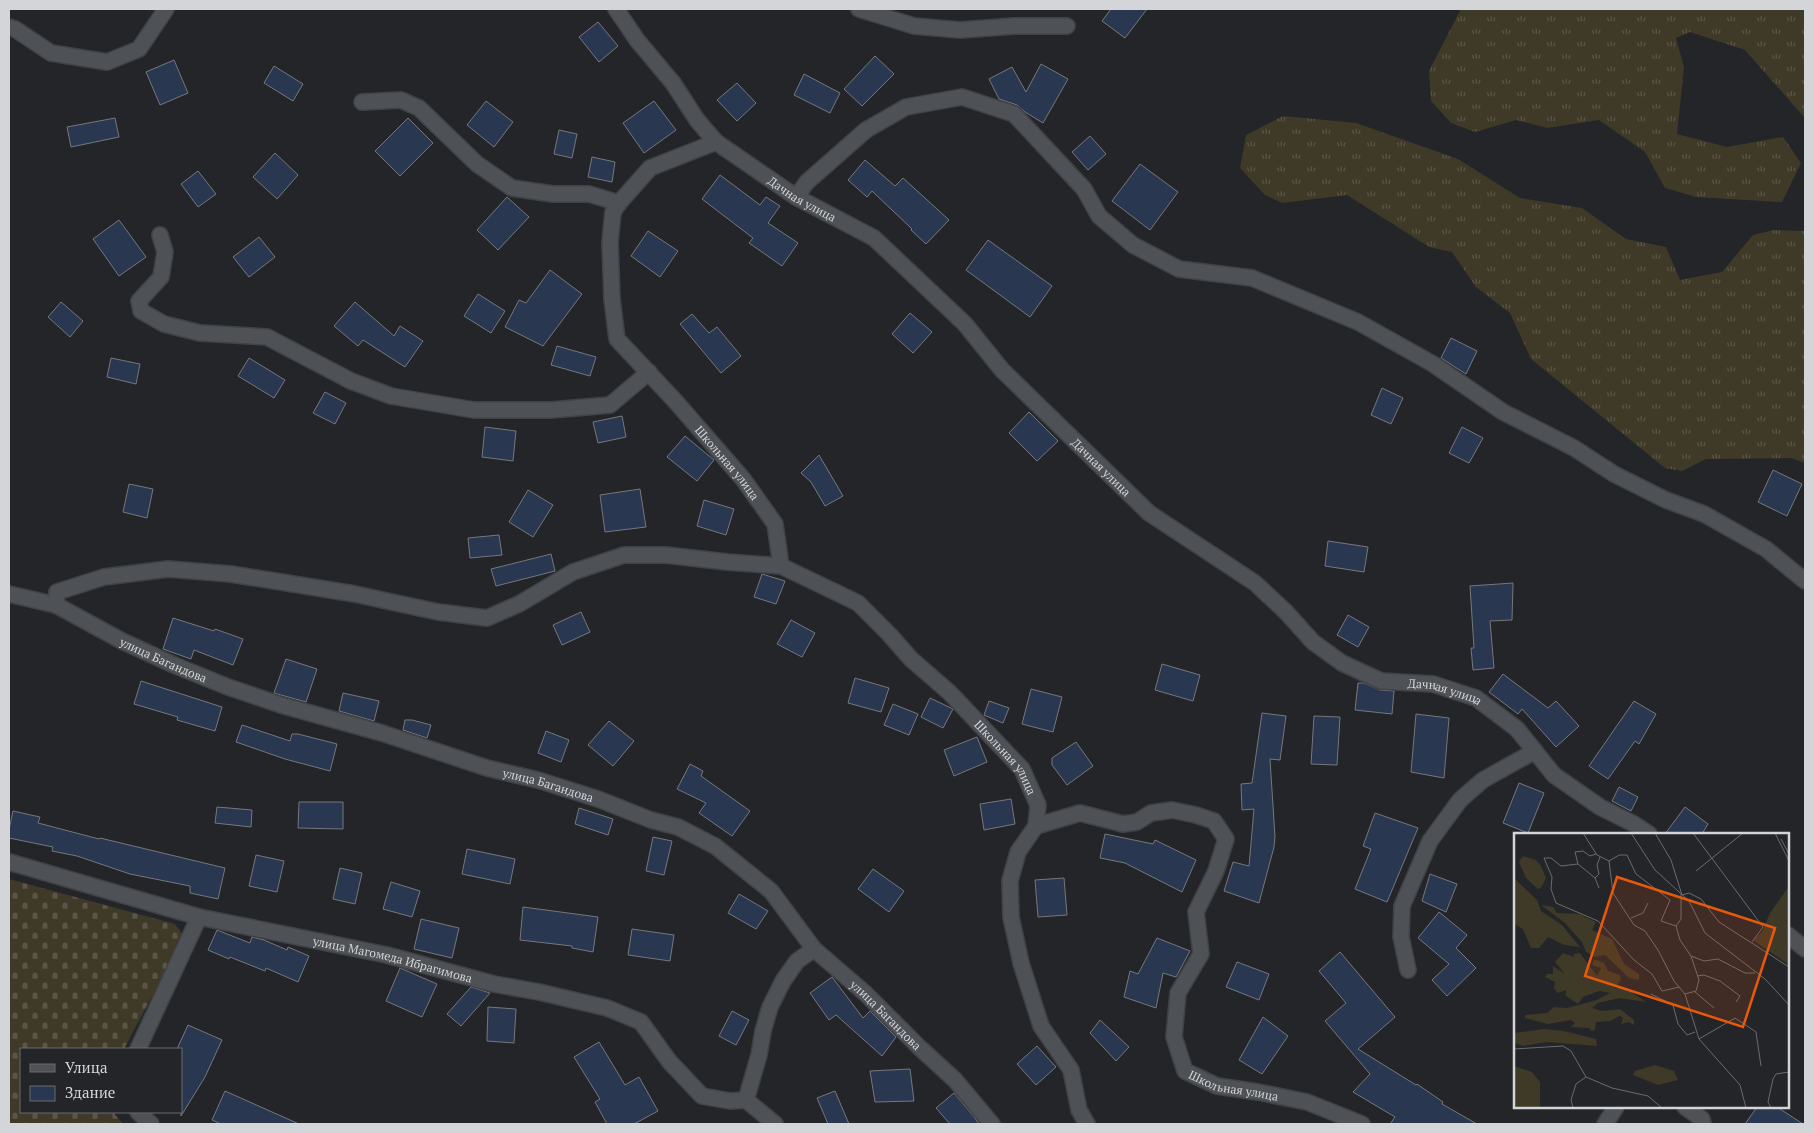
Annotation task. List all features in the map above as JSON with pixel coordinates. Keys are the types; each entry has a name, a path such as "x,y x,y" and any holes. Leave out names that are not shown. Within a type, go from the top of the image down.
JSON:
{"street":[{"path":"9,27 51,53 107,62 139,49 166,9"},
{"name":"Дачная улица","path":"616,9 637,40 674,84 697,120 716,142 796,197 874,238 965,324 1002,370 1149,513 1255,583 1286,612 1313,642 1342,663 1381,681 1433,684 1476,698 1517,729 1554,775 1600,807 1648,833"},
{"path":"859,9 914,26 960,30 1014,26 1066,26"},
{"path":"796,197 807,182 866,130 906,108 962,97 1014,114 1084,189 1099,216 1133,245 1178,269 1252,278 1358,322 1433,364 1503,412 1574,448 1614,474 1666,500 1704,514 1766,549 1805,581"},
{"path":"362,102 401,100 419,108 477,164 512,188 553,194 589,194 619,203 650,168 716,142"},
{"name":"Школьная улица","path":"619,203 613,212 610,242 612,299 617,339 649,372 743,479 774,524 781,566 858,603 911,659 950,693 1022,769 1038,805 1036,826 1080,814 1123,824 1138,822 1151,813 1172,810 1214,821 1226,839 1216,871 1196,912 1202,954 1178,993 1174,1038 1185,1071 1217,1086 1307,1102 1362,1124"},
{"path":"160,234 165,252 161,277 138,301 140,311 164,324 200,333 267,337 351,382 391,396 474,410 584,408 610,405 649,372"},
{"path":"56,605 57,592 104,577 168,569 232,574 355,594 438,612 487,618 519,604 573,572 624,555 666,555 781,566"},
{"name":"улица Багандова","path":"9,594 56,605 122,641 174,665 281,705 382,733 487,768 538,780 613,804 651,820 678,827 715,846 771,891 814,949 866,994 955,1080 992,1124"},
{"path":"1408,970 1401,937 1402,906 1430,841 1460,800 1483,780 1535,751"},
{"path":"1036,826 1018,852 1010,881 1011,916 1021,963 1041,1026 1071,1070 1079,1110 1087,1124"},
{"name":"улица Магомеда Ибрагимова","path":"9,862 199,917 387,955 494,984 539,992 607,1008 641,1022 669,1061 702,1096 730,1101 746,1100"},
{"path":"138,1048 199,917"},
{"path":"1789,936 1805,949"},
{"path":"775,1124 746,1100 770,1007 783,981 797,961 814,949"},
{"path":"1605,1124 1615,1108"},
{"path":"1687,1108 1702,1119 1703,1124"},
{"path":"139,1113 152,1124"}],"green space":[{"path":"1461,9 1805,9 1805,118 1745,50 1690,32 1676,38 1684,67 1677,134 1727,147 1783,137 1801,163 1782,202 1696,197 1665,188 1645,152 1599,120 1547,128 1516,120 1475,132 1451,123 1431,101 1429,71"},
{"path":"1283,116 1356,123 1458,159 1520,198 1582,208 1626,239 1666,247 1680,280 1722,272 1753,235 1774,230 1805,231 1805,463 1791,458 1706,459 1682,471 1665,468 1531,359 1510,313 1476,287 1452,252 1429,247 1347,195 1282,203 1265,195 1240,168 1246,135"},
{"path":"9,879 175,924 184,936 125,1048 20,1048 20,1113 114,1113 123,1124 9,1124"}],"building":[{"path":"1111,9 1147,9 1125,38 1102,21"},
{"path":"598,22 618,46 599,62 579,37"},
{"path":"875,56 894,74 862,106 844,89"},
{"path":"174,60 188,93 160,105 146,72"},
{"path":"1041,64 1068,79 1043,123 1017,105 999,99 989,79 1012,67 1026,92"},
{"path":"274,66 303,84 293,101 264,83"},
{"path":"804,74 840,93 830,113 794,95"},
{"path":"737,83 756,103 737,121 717,100"},
{"path":"486,101 513,122 494,147 467,125"},
{"path":"654,101 676,130 644,153 623,123"},
{"path":"115,118 119,137 71,147 67,127"},
{"path":"408,118 433,143 400,176 375,151"},
{"path":"559,130 577,134 572,158 554,154"},
{"path":"1090,136 1106,154 1088,170 1072,152"},
{"path":"275,153 298,175 277,199 253,177"},
{"path":"592,157 615,162 612,182 588,177"},
{"path":"865,160 895,186 903,178 949,220 926,244 872,191 867,197 848,180"},
{"path":"1140,164 1178,192 1150,230 1112,201"},
{"path":"198,171 216,194 198,207 181,184"},
{"path":"720,175 760,205 766,197 780,206 768,223 798,243 782,266 749,243 753,238 702,199"},
{"path":"507,197 529,217 498,250 477,230"},
{"path":"119,220 146,257 119,276 93,239"},
{"path":"648,231 678,251 660,277 631,256"},
{"path":"259,237 275,257 249,277 233,257"},
{"path":"988,240 1052,286 1030,317 966,270"},
{"path":"550,270 582,294 543,346 505,327 519,300 526,303"},
{"path":"478,294 505,311 491,333 464,316"},
{"path":"61,302 83,321 70,337 48,317"},
{"path":"355,302 394,336 400,326 423,341 405,367 363,340 358,346 334,326"},
{"path":"910,313 932,332 913,353 892,334"},
{"path":"692,314 709,333 717,327 741,356 721,373 680,324"},
{"path":"1451,338 1477,351 1466,374 1441,358"},
{"path":"557,346 596,357 590,376 551,365"},
{"path":"111,358 140,364 136,384 107,377"},
{"path":"249,358 285,380 274,398 238,376"},
{"path":"1382,388 1403,398 1391,424 1371,415"},
{"path":"325,392 346,403 335,424 313,413"},
{"path":"1029,412 1058,441 1037,461 1009,433"},
{"path":"622,416 626,437 598,443 593,422"},
{"path":"485,427 516,431 513,461 482,457"},
{"path":"1462,427 1483,438 1469,463 1449,453"},
{"path":"685,436 714,460 697,481 667,457"},
{"path":"819,455 843,496 825,506 811,482 801,473"},
{"path":"1773,470 1802,484 1787,516 1758,502"},
{"path":"129,484 153,489 147,518 123,512"},
{"path":"640,489 646,527 605,532 600,495"},
{"path":"528,490 553,505 533,537 509,522"},
{"path":"704,500 734,509 726,535 697,526"},
{"path":"499,535 502,555 470,558 468,538"},
{"path":"1328,541 1368,547 1364,572 1325,566"},
{"path":"551,554 555,571 496,586 491,569"},
{"path":"762,574 785,581 776,604 754,597"},
{"path":"1513,583 1512,620 1490,621 1494,668 1473,670 1471,648 1474,648 1470,586"},
{"path":"581,612 590,632 562,645 553,625"},
{"path":"1348,615 1369,627 1358,647 1337,635"},
{"path":"173,618 214,631 215,629 243,639 233,665 194,650 191,659 163,649"},
{"path":"791,620 815,633 802,657 777,644"},
{"path":"286,659 317,669 306,702 274,693"},
{"path":"1162,664 1200,675 1193,701 1155,690"},
{"path":"1503,674 1548,708 1556,701 1579,726 1556,747 1522,709 1518,714 1489,692"},
{"path":"855,678 889,688 881,712 848,703"},
{"path":"141,681 222,707 215,731 177,720 178,717 134,704"},
{"path":"1358,683 1364,683 1380,690 1394,691 1392,714 1355,710"},
{"path":"1031,689 1062,697 1053,732 1022,724"},
{"path":"343,693 379,701 374,721 339,711"},
{"path":"930,698 953,709 943,728 921,717"},
{"path":"989,701 1009,708 1003,723 984,715"},
{"path":"1634,701 1656,714 1639,744 1635,741 1608,779 1589,766"},
{"path":"893,704 918,714 909,735 884,725"},
{"path":"1262,713 1286,716 1280,760 1270,759 1275,837 1259,903 1224,891 1233,862 1249,866 1254,809 1242,810 1241,784 1252,783"},
{"path":"1416,714 1449,718 1444,778 1411,772"},
{"path":"1314,716 1340,717 1337,765 1311,764"},
{"path":"405,720 431,725 427,738 403,730"},
{"path":"609,721 634,741 613,766 588,745"},
{"path":"242,725 290,741 292,734 298,734 337,744 330,771 285,759 236,742"},
{"path":"546,731 569,740 561,762 538,753"},
{"path":"977,737 987,762 954,776 944,750"},
{"path":"1076,742 1093,766 1067,785 1052,765 1052,758"},
{"path":"690,764 703,771 701,776 750,811 732,836 699,813 706,803 677,789"},
{"path":"1519,783 1544,793 1528,833 1503,823"},
{"path":"1619,787 1638,797 1631,811 1612,801"},
{"path":"1011,799 1015,824 984,830 980,804"},
{"path":"299,802 343,802 343,829 298,828"},
{"path":"217,807 252,810 251,827 215,823"},
{"path":"1685,807 1708,824 1703,833 1666,833"},
{"path":"579,808 613,819 608,835 575,824"},
{"path":"13,811 40,817 38,823 225,868 218,899 190,893 190,886 130,874 77,856 52,851 53,847 9,838"},
{"path":"1375,813 1418,828 1387,902 1355,889 1371,849 1363,846"},
{"path":"1105,834 1153,844 1155,840 1196,860 1182,892 1125,863 1100,858"},
{"path":"653,837 672,841 664,875 646,871"},
{"path":"467,849 515,859 510,884 462,874"},
{"path":"256,855 284,861 277,892 249,886"},
{"path":"340,868 362,873 355,904 333,899"},
{"path":"873,869 904,891 889,912 858,889"},
{"path":"1430,874 1457,884 1446,912 1422,901"},
{"path":"1064,878 1067,915 1038,917 1035,880"},
{"path":"391,882 420,891 412,917 383,909"},
{"path":"739,894 768,911 756,929 728,913"},
{"path":"523,907 598,917 593,952 572,948 572,946 520,940"},
{"path":"1439,912 1467,935 1456,948 1476,968 1447,996 1432,980 1449,964 1418,938"},
{"path":"421,919 459,928 452,958 414,949"},
{"path":"632,929 674,935 670,961 628,955"},
{"path":"217,930 250,943 252,937 287,950 288,947 309,956 298,982 266,968 265,971 208,950"},
{"path":"1157,938 1190,951 1176,977 1163,973 1156,1008 1124,997 1130,971 1138,974"},
{"path":"1340,952 1395,1017 1358,1049 1417,1084 1443,1102 1442,1104 1477,1124 1390,1124 1395,1117 1353,1092 1370,1074 1325,1021 1346,1003 1319,971"},
{"path":"1237,962 1269,974 1259,1000 1226,987"},
{"path":"400,968 437,984 422,1017 386,1001"},
{"path":"832,977 863,1018 870,1011 896,1037 882,1056 836,1015 829,1020 810,993"},
{"path":"471,987 490,993 461,1026 447,1014"},
{"path":"488,1007 516,1009 514,1043 487,1041"},
{"path":"732,1011 749,1020 736,1045 719,1036"},
{"path":"1263,1017 1288,1036 1262,1074 1239,1060"},
{"path":"1100,1020 1129,1047 1116,1061 1090,1033"},
{"path":"188,1025 222,1040 205,1077 181,1116 182,1048 177,1048"},
{"path":"599,1042 625,1085 639,1077 658,1111 634,1124 607,1124 595,1102 600,1099 574,1057"},
{"path":"1037,1046 1056,1067 1036,1085 1017,1064"},
{"path":"910,1069 914,1101 875,1102 870,1071"},
{"path":"225,1091 299,1124 221,1124 212,1120"},
{"path":"835,1091 849,1124 828,1124 817,1098"},
{"path":"954,1093 979,1124 950,1124 936,1108"},
{"path":"1756,1108 1779,1108 1803,1124 1745,1124"}]}
